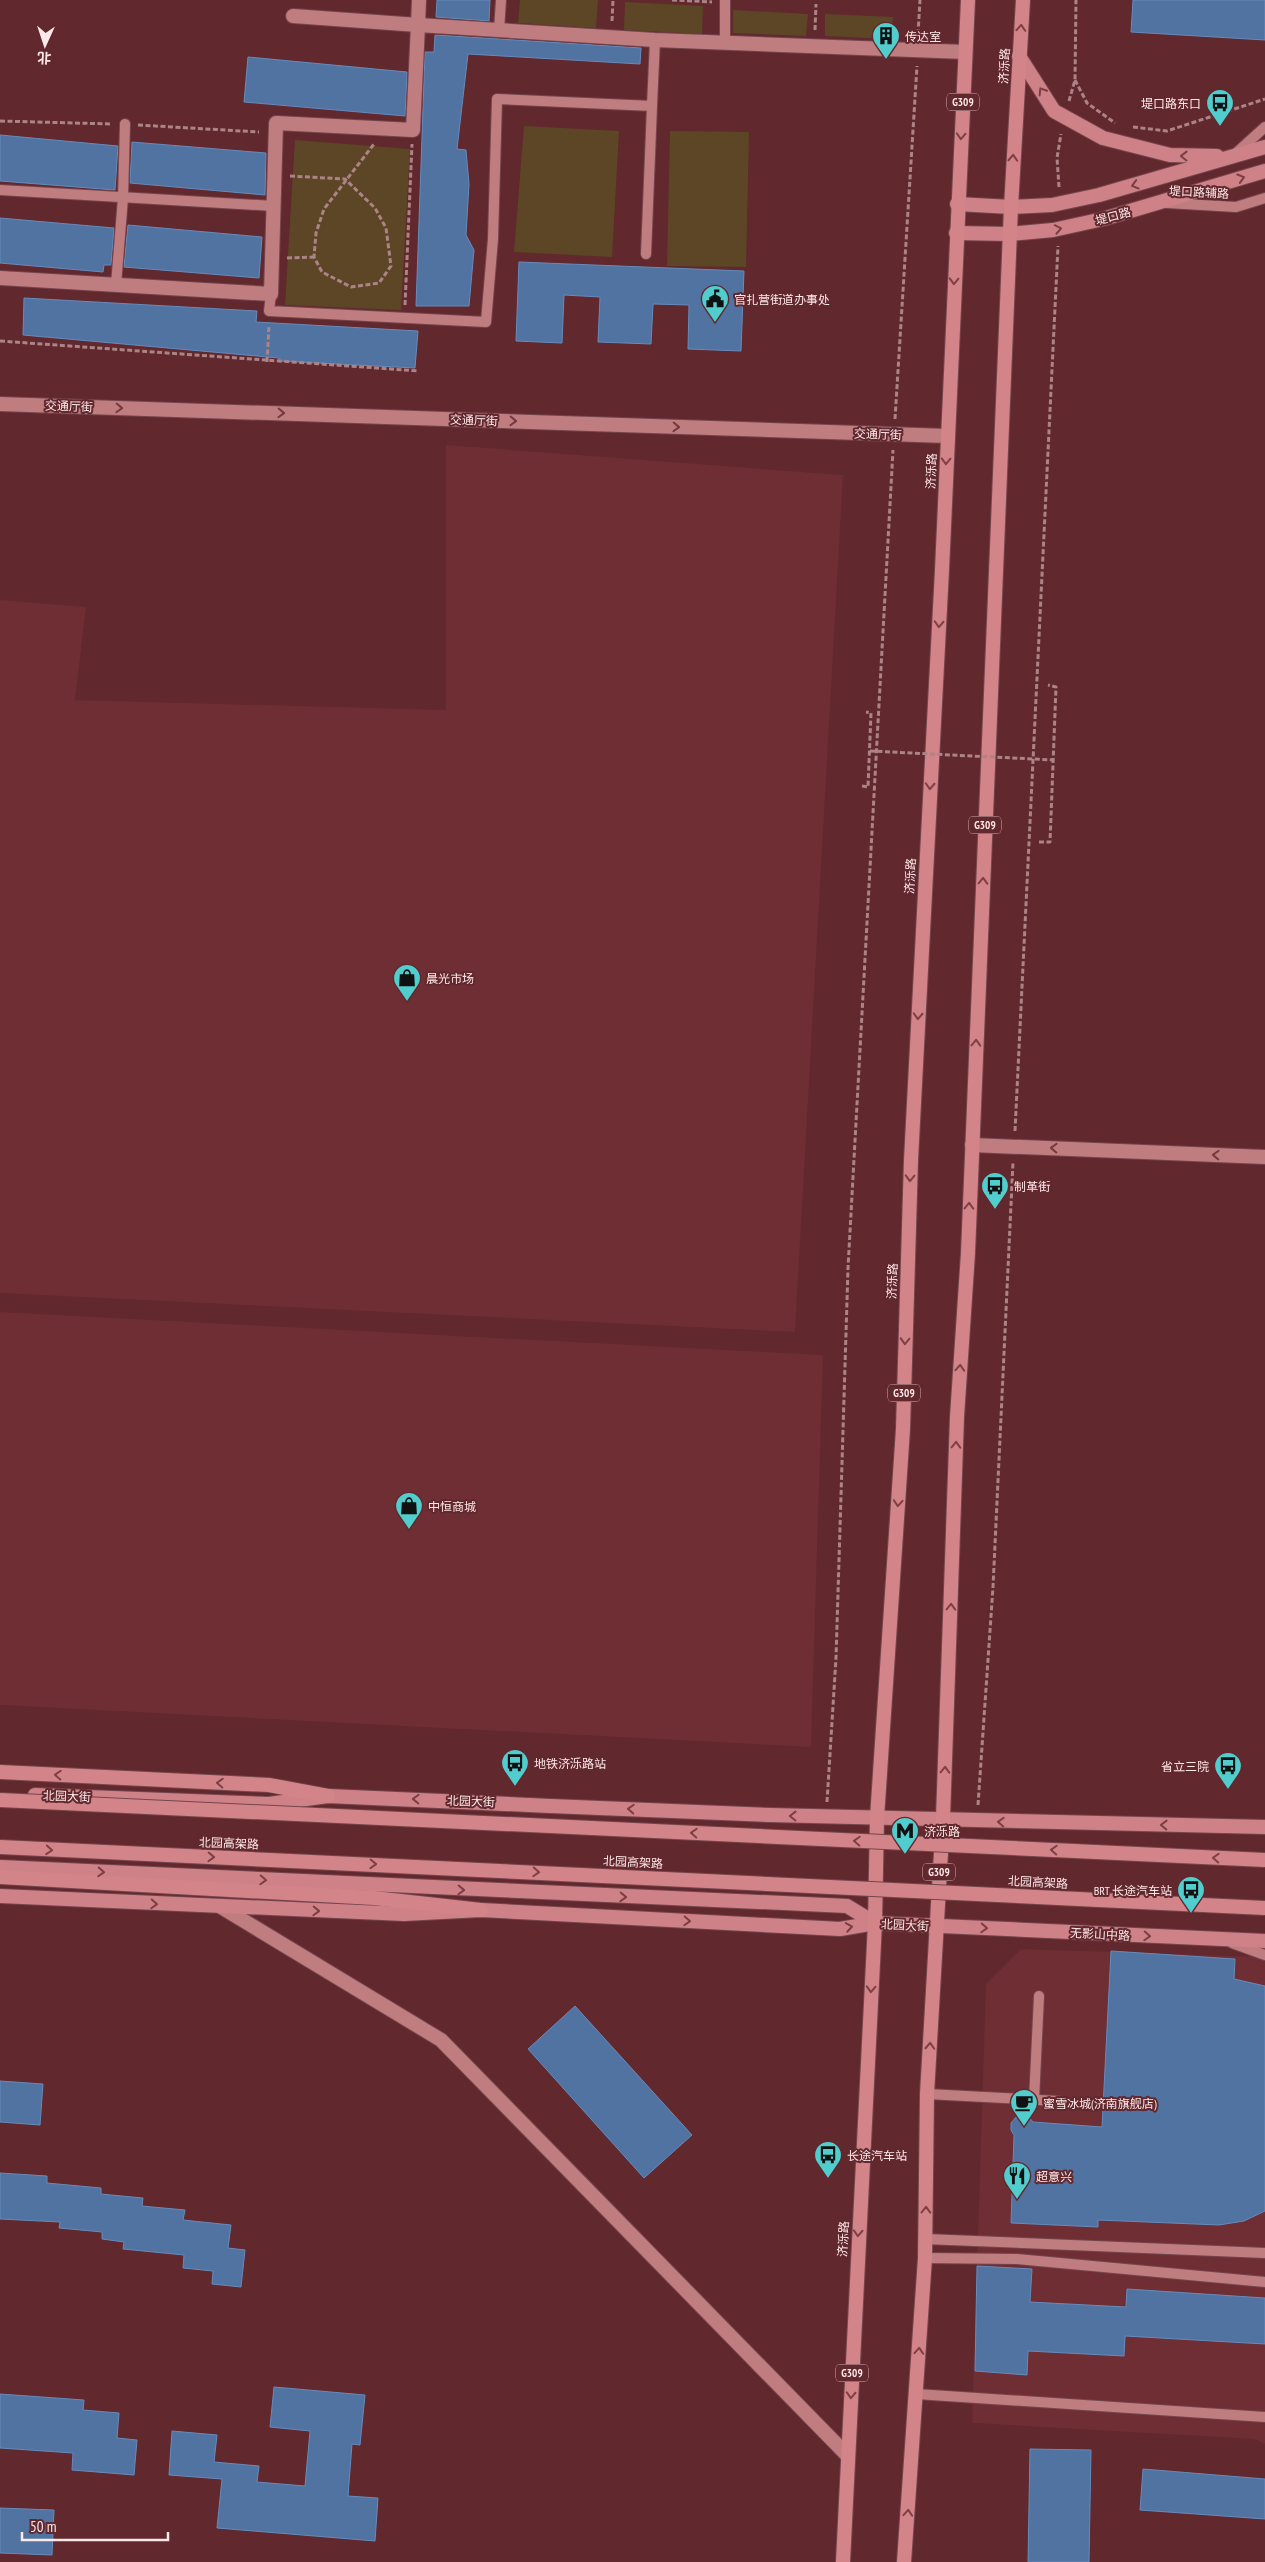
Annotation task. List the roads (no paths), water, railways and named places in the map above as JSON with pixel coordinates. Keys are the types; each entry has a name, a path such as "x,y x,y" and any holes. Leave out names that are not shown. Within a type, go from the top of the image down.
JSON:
{"highway":[{"name":"济泺路","path":"843,2562 875,1923 877,1818 903,1429 911,1160 968,0"},
{"name":"济泺路","path":"904,2562 925,2258 927,2094 943,1818 957,1417 968,1253 1010,207 1023,0"},
{"path":"0,1772 269,1785 328,1796"},
{"path":"0,1800 1265,1860"},
{"name":"北园高架路","path":"0,1847 1265,1908"},
{"path":"0,1877 374,1898 481,1910"}],"main road":[{"path":"1020,56 1054,111 1103,138 1170,156 1232,156"},
{"name":"堤口路","path":"957,204 1010,207 1061,203 1098,196 1265,147"},
{"name":"堤口路","path":"956,233 1009,234 1059,229 1103,219 1265,171"},
{"name":"北园大街","path":"0,1794 270,1804 328,1796 826,1817 943,1818"},
{"path":"943,1818 1265,1827"},
{"name":"北园大街","path":"0,1867 408,1888 847,1906 875,1923"},
{"name":"北园大街","path":"408,1888 481,1910"},
{"name":"北园大街","path":"0,1896 404,1914 481,1910 840,1929 875,1923 936,1926"},
{"name":"无影山中路","path":"936,1926 1265,1941"}],"street":[{"path":"0,278 271,294 276,123 413,130 419,0"},
{"path":"293,16 655,40 965,52"},
{"name":"交通厅街","path":"0,404 947,436"},
{"path":"972,1145 1265,1157"},
{"path":"221,1907 441,2040 848,2456"}],"lane":[{"path":"499,30 500,0"},
{"path":"724,42 725,2"},
{"path":"646,254 655,40"},
{"path":"271,294 269,311 486,322 494,239 497,99 652,106"},
{"path":"116,285 123,198 125,124"},
{"path":"1232,156 1265,127"},
{"path":"0,190 274,206"},
{"name":"堤口路辅路","path":"1160,202 1236,207 1265,198"},
{"path":"1221,1939 1265,1955"},
{"path":"1034,2100 1039,1996"},
{"path":"927,2094 1058,2101"},
{"path":"925,2239 1265,2253"},
{"path":"925,2258 1017,2259 1265,2282"},
{"path":"916,2394 1265,2417"}],"place":[{"name":"传达室","path":"886,60"},
{"name":"堤口路东口","path":"1220,127"},
{"name":"官扎营街道办事处","path":"715,323"},
{"name":"晨光市场","path":"407,1002"},
{"name":"制革街","path":"995,1210"},
{"name":"中恒商城","path":"409,1530"},
{"name":"地铁济泺路站","path":"515,1787"},
{"name":"省立三院","path":"1228,1790"},
{"name":"济泺路","path":"905,1855"},
{"name":"BRT 长途汽车站","path":"1191,1914"},
{"name":"蜜雪冰城(济南旗舰店)","path":"1024,2127"},
{"name":"长途汽车站","path":"828,2179"},
{"name":"超意兴","path":"1017,2200"}]}
